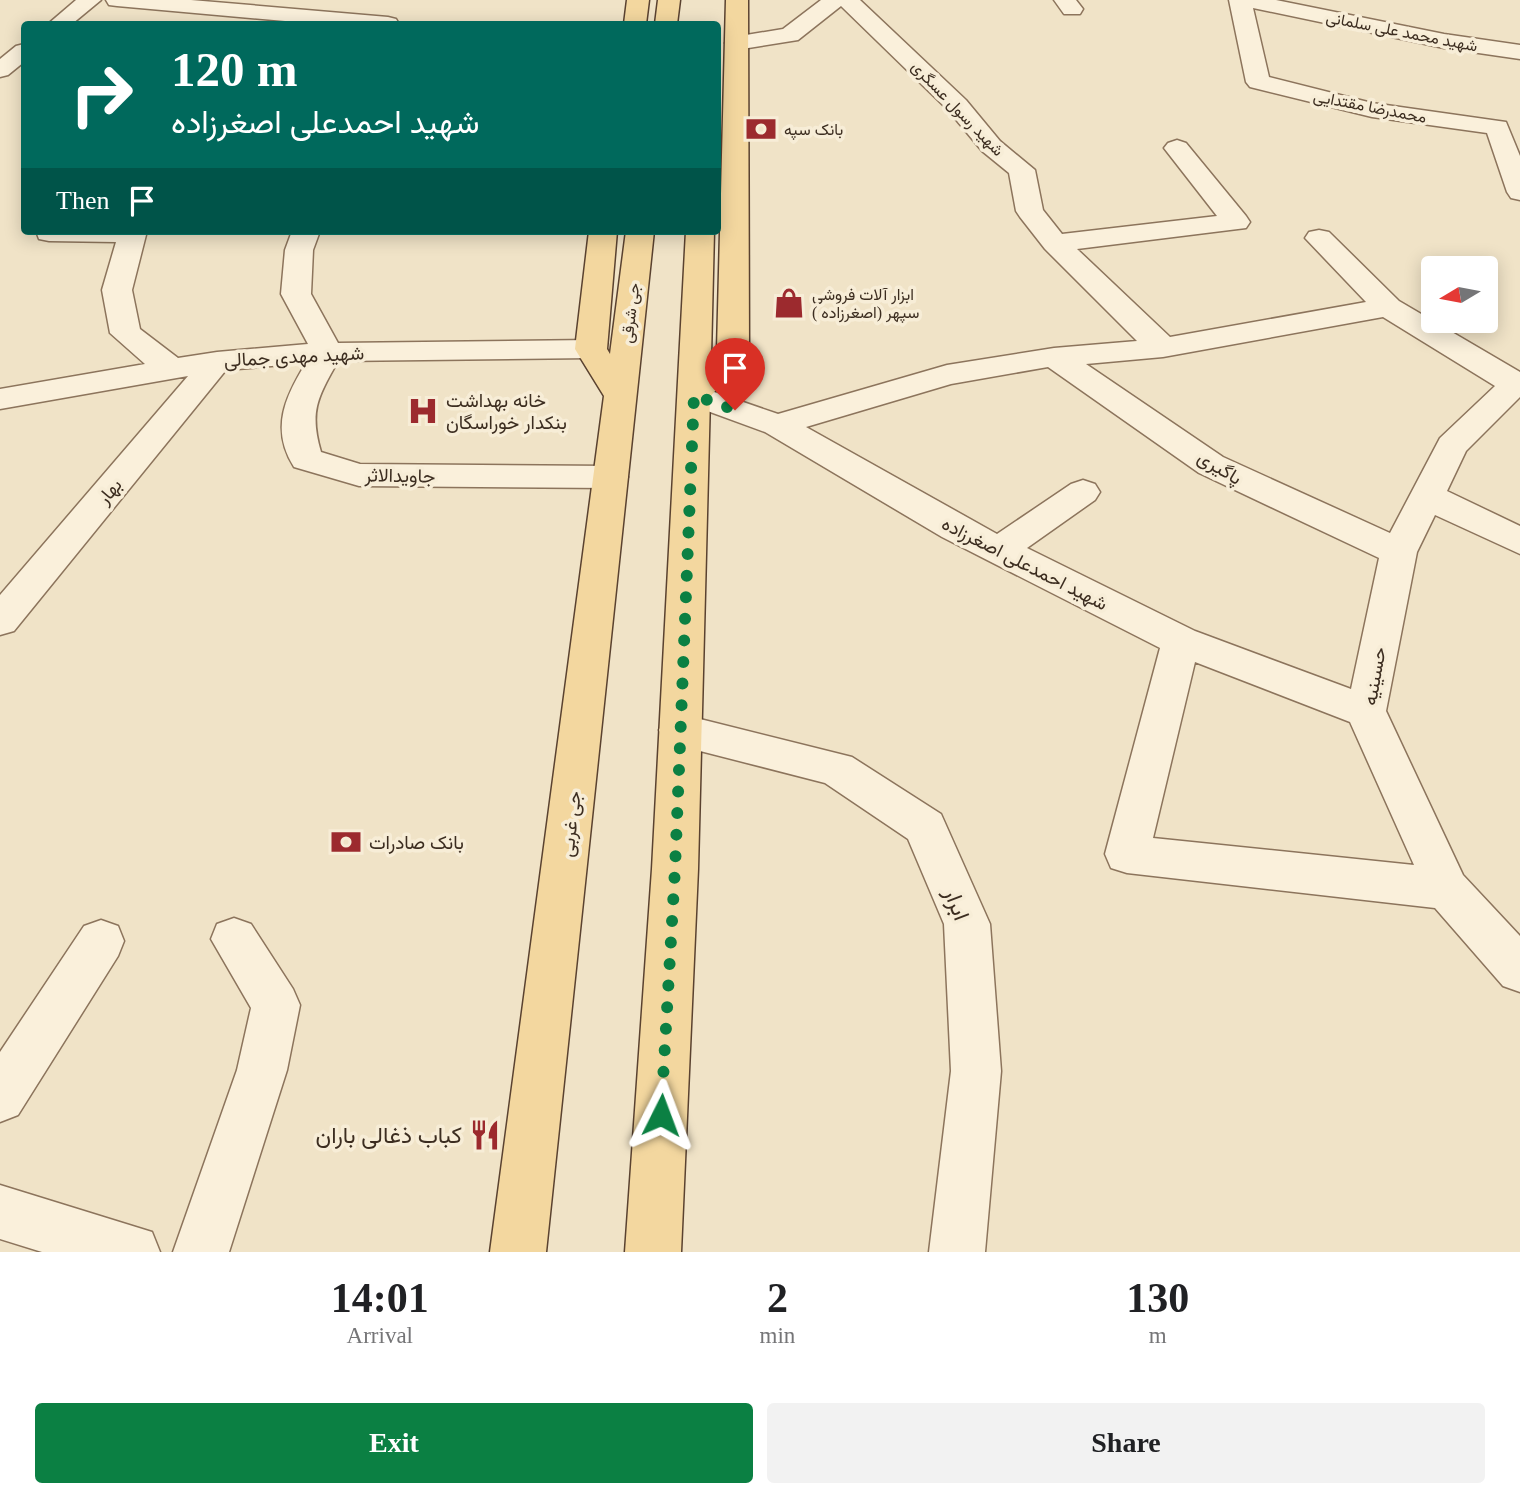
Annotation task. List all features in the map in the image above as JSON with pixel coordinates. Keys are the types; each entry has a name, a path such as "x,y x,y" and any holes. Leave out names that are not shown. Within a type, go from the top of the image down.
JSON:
{"main road":[{"path":"635,21 638,0"},
{"path":"666,21 669,0"},
{"path":"694,395 733,351 737,0"},
{"path":"603,235 591,349 620,395"},
{"name":"جی شرقی","path":"620,395 640,235"},
{"path":"653,1252 680,730 700,235"},
{"name":"جی غربی","path":"518,1252 620,395"}],"street":[{"path":"63,21 90,0"},
{"path":"117,0 271,12 335,21"},
{"path":"271,12 291,0"},
{"path":"736,43 790,35 835,0"},
{"name":"شهید رسول عسگری","path":"848,0 957,105 991,146 1021,170 1030,211 1055,243 1163,348"},
{"name":"شهید محمد علی سلمانی","path":"1242,0 1444,41 1520,52"},
{"name":"محمدرضا مقتدایی","path":"1242,0 1258,82 1372,110 1509,129 1520,192"},
{"path":"0,70 21,53"},
{"path":"1055,243 1236,222 1177,148"},
{"path":"131,235 117,290 125,333 169,367"},
{"path":"305,235 299,250 296,294 328,352"},
{"path":"1319,237 1388,307 1518,383"},
{"path":"777,425 947,374 1054,357 1163,348 1388,307"},
{"name":"شهید مهدی جمالی","path":"3,400 169,367 217,361 328,352 591,349"},
{"name":"جاویدالاثر","path":"328,352 303,393 298,426 306,459 359,475 611,477"},
{"name":"پاگیری","path":"1054,357 1211,465 1399,552"},
{"name":"بهار","path":"0,621 217,361"},
{"name":"حسینیه","path":"1518,383 1452,446 1399,552 1366,711 1447,889 1520,970"},
{"name":"شهید احمدعلی اصغرزاده","path":"694,395 777,425 955,528 1181,641 1366,711"},
{"path":"999,550 1083,492"},
{"path":"1427,496 1520,541"},
{"path":"1181,641 1127,854 1447,889"},
{"name":"ابرار","path":"680,730 836,769 925,827 967,924 976,1071 957,1252"},
{"path":"201,1252 262,1070 276,1005 234,939"},
{"path":"0,1097 101,941"},
{"path":"0,1212 132,1252"}],"place":[{"name":"بانک سپه","path":"761,129"},
{"name":"ابزار آلات فروشی سپهر (اصغرزاده )","path":"789,303"},
{"name":"خانه بهداشت بنکدار خوراسگان","path":"423,411"},
{"name":"بانک صادرات","path":"346,842"},
{"name":"کباب ذغالی باران","path":"485,1135"}],"route":[{"path":"661,1115 675,869 694,395 735,410"}]}
